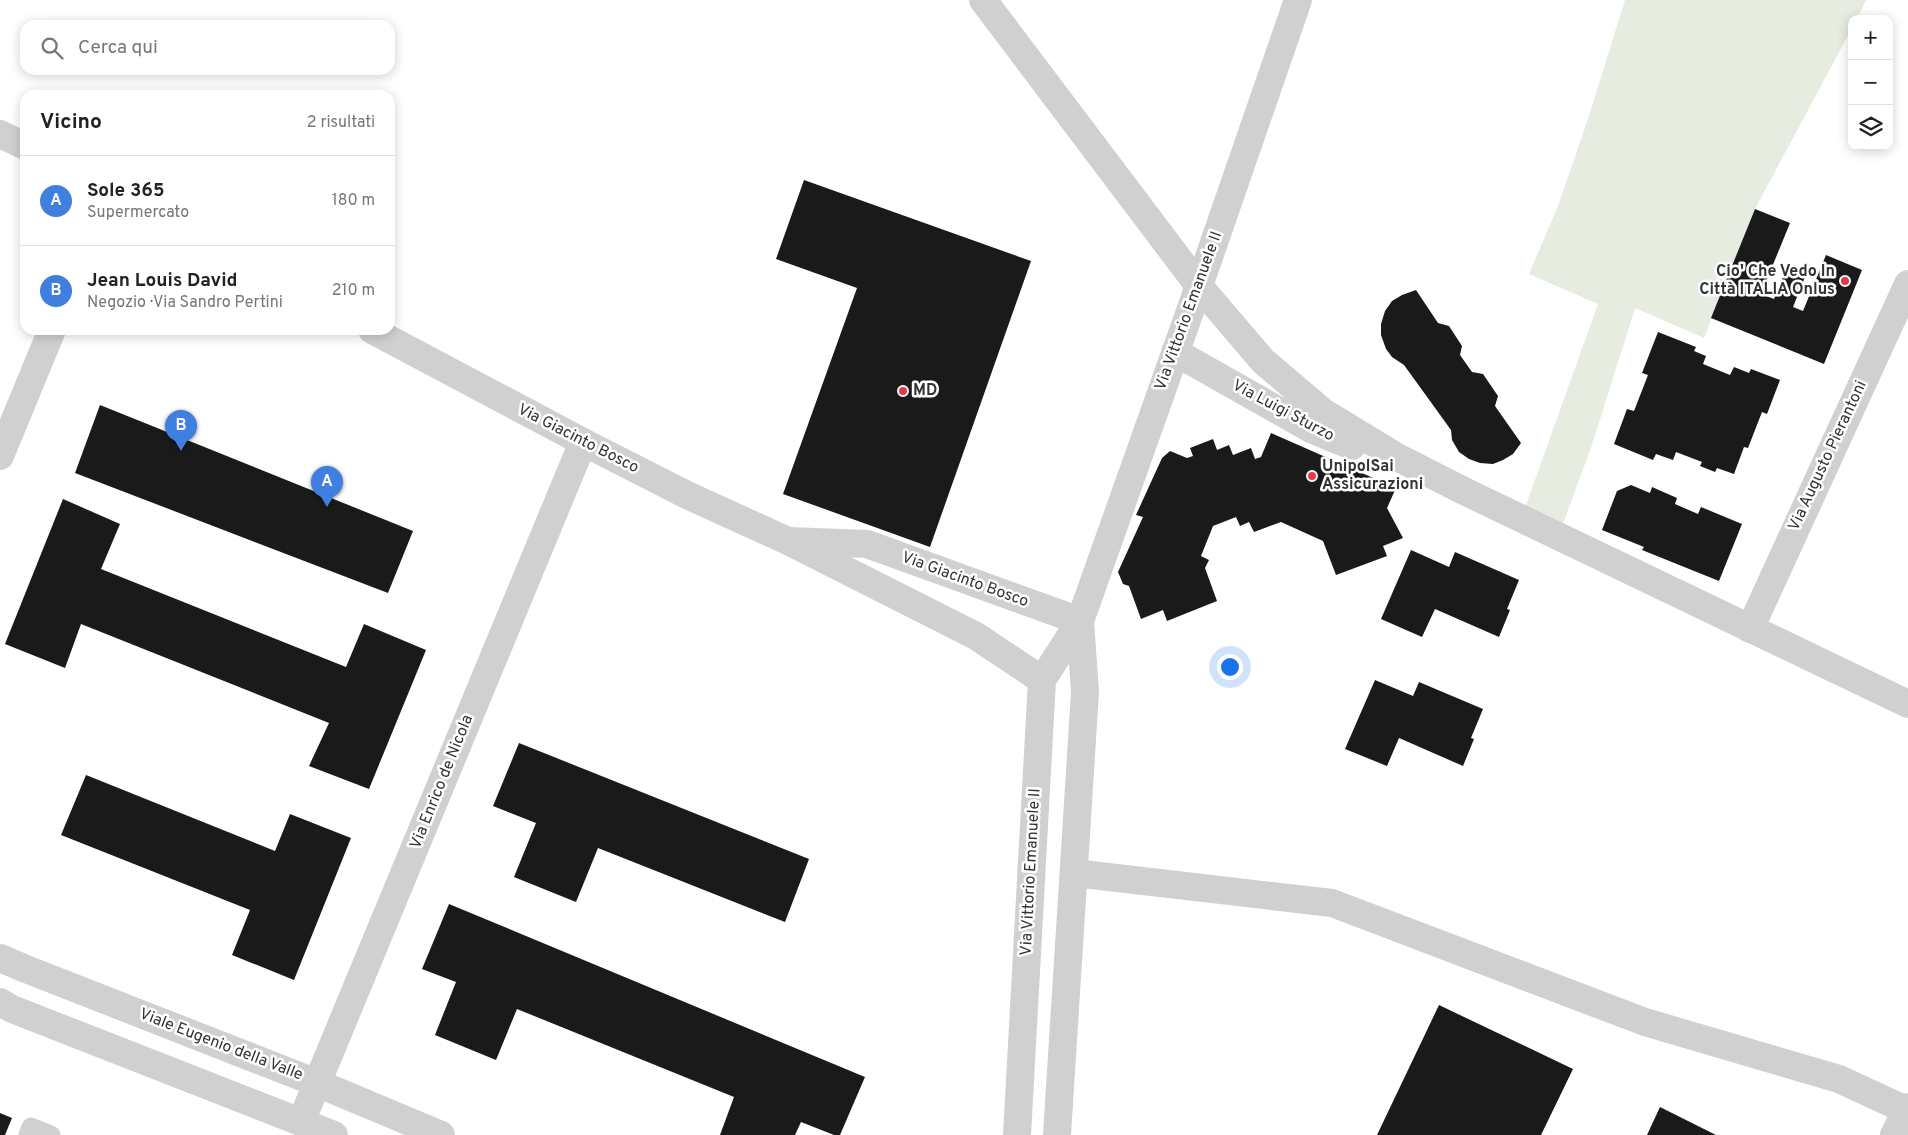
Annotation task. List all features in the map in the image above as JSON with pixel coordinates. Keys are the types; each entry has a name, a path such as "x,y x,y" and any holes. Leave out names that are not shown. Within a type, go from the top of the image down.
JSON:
{"street":[{"path":"983,0 1199,286 1263,362 1323,412 1397,457 1466,492 1908,704"},
{"name":"Via Vittorio Emanuele II","path":"1018,1135 1042,680 1080,621 1298,0"},
{"path":"0,134 20,144"},
{"name":"Via Augusto Pierantoni","path":"1750,629 1908,284"},
{"path":"0,456 50,335"},
{"name":"Via Giacinto Bosco","path":"381,335 687,495 788,541 976,636 1042,680"},
{"name":"Via Luigi Sturzo","path":"1175,352 1311,429 1350,445 1397,457"},
{"name":"Via Enrico de Nicola","path":"301,1122 583,442"},
{"name":"Via Giacinto Bosco","path":"788,541 867,544 1080,621"},
{"name":"Via Vittorio Emanuele II","path":"1057,1135 1085,692 1080,621"},
{"path":"1074,873 1332,903 1646,1022 1839,1079 1907,1108 1894,1135"},
{"name":"Viale Eugenio della Valle","path":"0,958 318,1083 441,1135"},
{"path":"0,1002 12,1009 334,1135"}],"lane":[{"path":"28,1135 31,1127 51,1135"}],"shaded area":[{"path":"1625,0 1866,0 1859,15 1848,15 1848,35 1755,209 1704,338 1635,308 1592,445 1558,537 1521,519 1598,304 1529,274 1558,206 1588,119"}],"building":[{"name":"MD","path":"804,180 1031,261 930,547 783,494 857,288 776,259"},
{"path":"1755,209 1790,223 1761,294 1774,299 1786,270 1805,277 1793,307 1803,311 1826,255 1862,270 1824,364 1711,318"},
{"path":"1416,290 1438,323 1449,326 1462,346 1460,355 1472,372 1483,374 1498,396 1495,406 1521,443 1513,454 1503,460 1493,464 1480,463 1469,459 1459,452 1452,440 1451,430 1404,365 1392,357 1386,349 1381,335 1381,324 1385,311 1392,301"},
{"path":"1658,332 1696,347 1694,351 1706,356 1703,364 1730,375 1734,367 1749,373 1751,369 1780,380 1767,414 1762,412 1748,448 1744,447 1734,474 1717,468 1715,472 1700,466 1702,462 1676,452 1673,460 1656,454 1653,460 1614,444 1627,409 1634,411 1648,375 1642,373"},
{"path":"100,405 413,531 388,593 75,473"},
{"path":"1271,433 1396,488 1387,508 1403,538 1383,546 1387,556 1336,575 1323,541 1281,522 1254,532 1249,522 1240,526 1236,517 1213,526 1201,556 1209,560 1205,568 1217,601 1167,621 1163,610 1141,619 1129,586 1123,584 1118,572 1143,517 1136,515 1162,458 1170,451 1187,458 1193,456 1190,448 1213,439 1217,450 1229,445 1233,455 1251,448 1255,459 1261,457"},
{"path":"1631,485 1650,493 1652,487 1677,498 1675,504 1698,514 1701,507 1742,524 1719,581 1642,550 1644,547 1602,530 1617,491"},
{"path":"63,499 120,524 101,569 346,667 364,624 426,650 369,789 309,766 329,723 81,624 65,668 5,644"},
{"path":"1411,550 1449,567 1455,552 1519,580 1507,609 1510,610 1499,637 1435,609 1422,637 1381,619"},
{"path":"1375,680 1413,696 1419,682 1483,709 1471,738 1474,739 1463,766 1399,738 1387,766 1345,749"},
{"path":"519,743 809,859 785,922 598,848 576,902 514,877 536,823 493,806"},
{"path":"86,775 275,851 290,814 351,838 294,980 232,955 250,910 61,835"},
{"path":"449,904 865,1077 840,1135 834,1135 801,1122 795,1135 720,1135 734,1097 517,1009 496,1060 435,1035 456,982 422,969"},
{"path":"1439,1005 1573,1069 1541,1135 1377,1135"},
{"path":"1660,1107 1716,1135 1647,1135"},
{"path":"0,1113 12,1118 5,1135 0,1135"}],"place":[{"name":"Cio' Che Vedo In Città ITALIA Onlus","path":"1845,281"},
{"name":"MD","path":"903,391"},
{"name":"Jean Louis David","path":"181,451"},
{"name":"UnipolSai Assicurazioni","path":"1312,476"},
{"name":"Sole 365","path":"327,507"}]}
